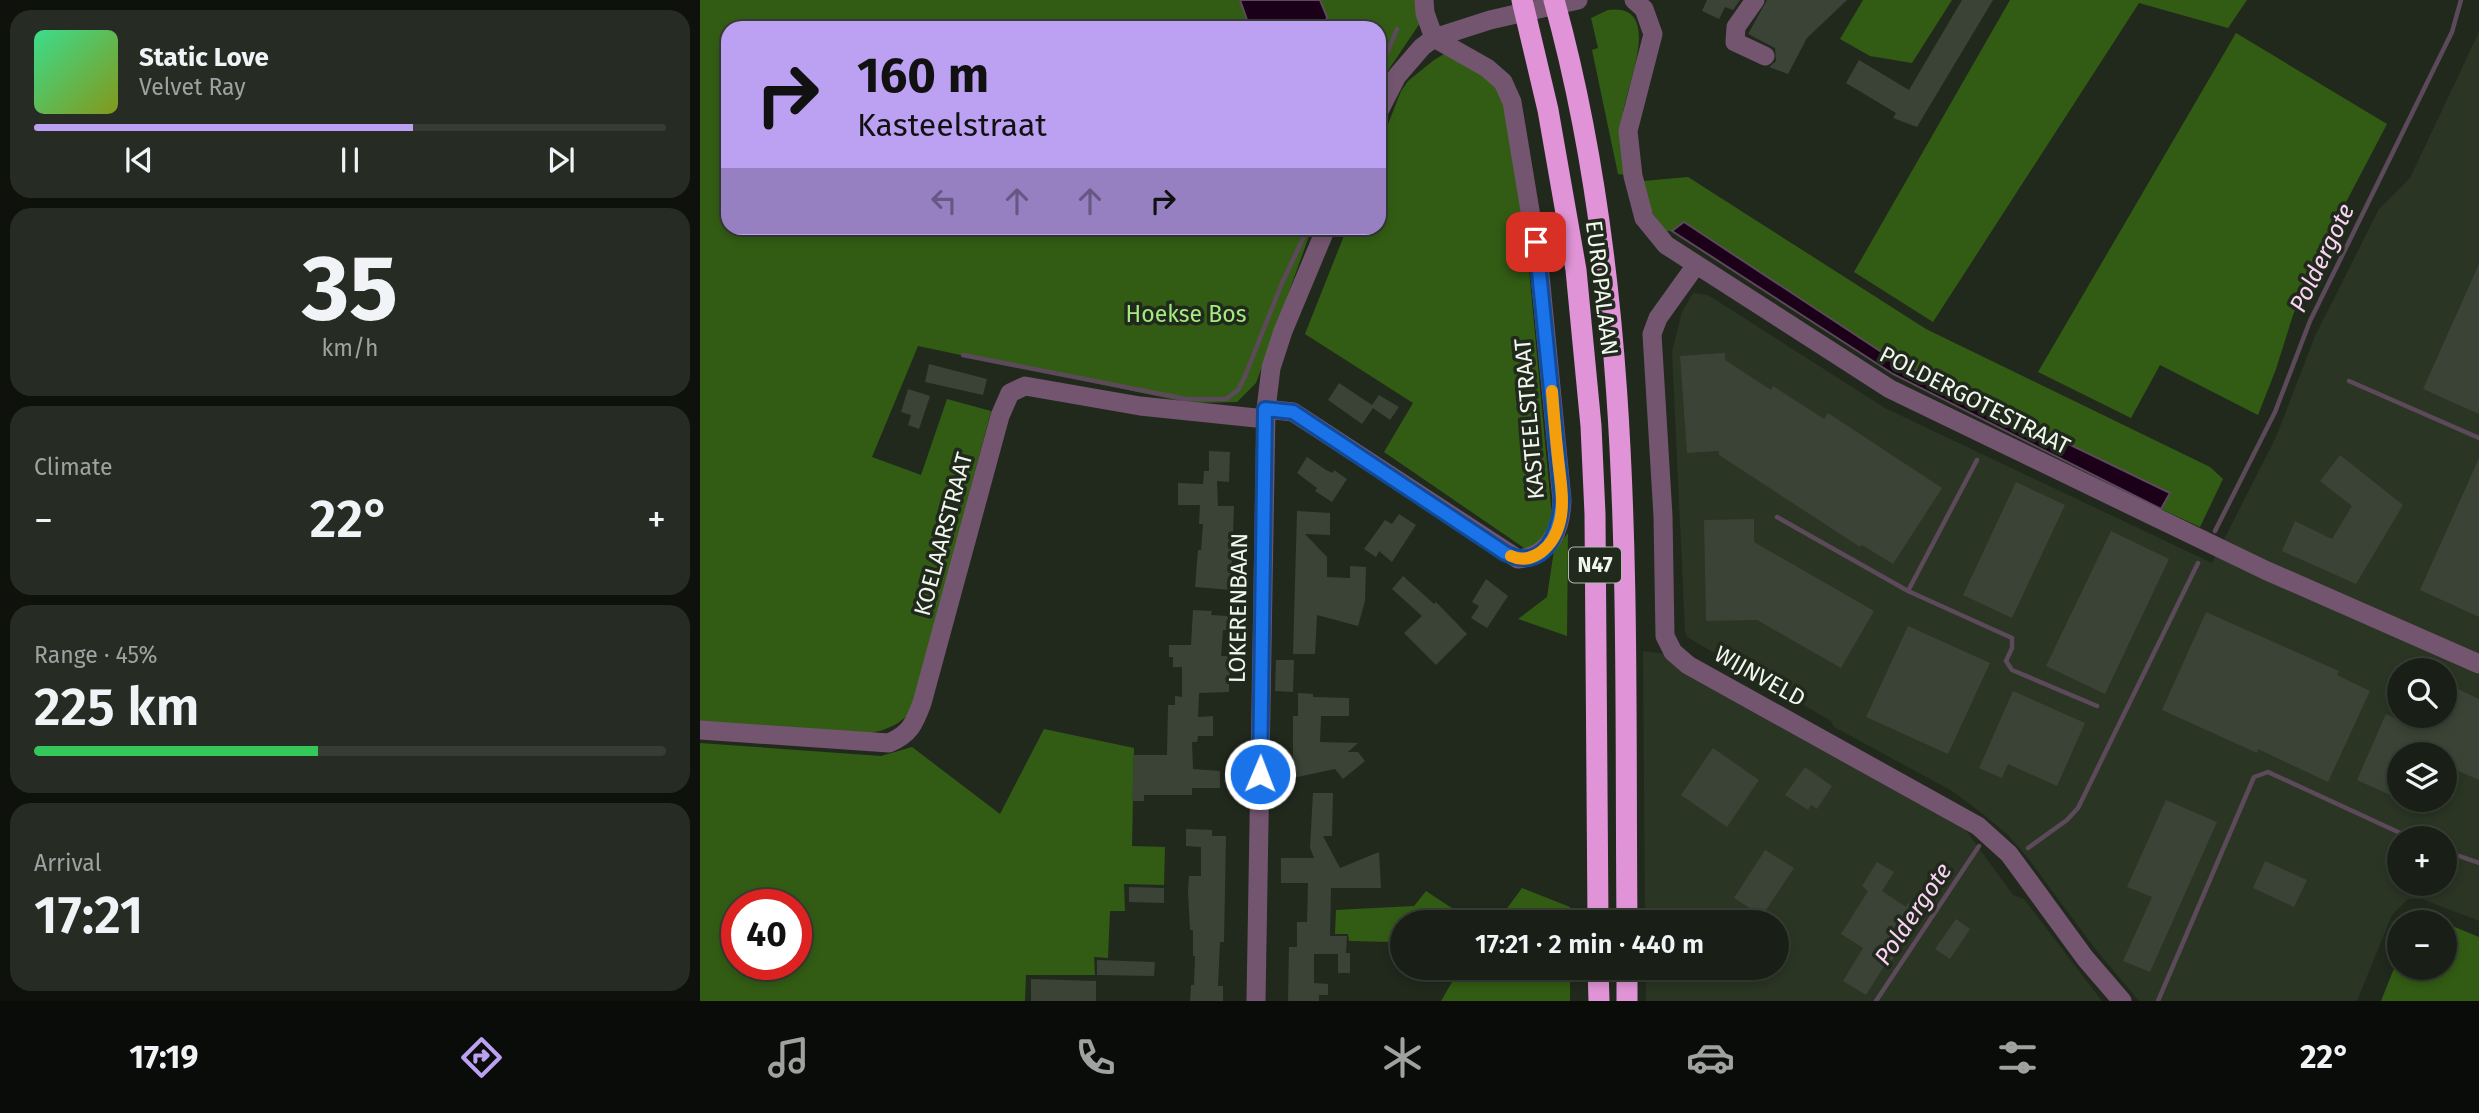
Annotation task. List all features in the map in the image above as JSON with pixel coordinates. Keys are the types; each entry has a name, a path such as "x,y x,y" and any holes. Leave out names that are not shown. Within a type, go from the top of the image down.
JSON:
{"highway":[{"name":"EUROPALAAN","path":"1554,3 1592,174 1605,258 1613,338 1624,512 1627,910"},
{"name":"EUROPALAAN","path":"1524,6 1548,110 1576,270 1590,413 1595,514 1598,910"},
{"path":"1598,980 1599,1001"},
{"path":"1627,980 1627,1001"}],"street":[{"path":"1424,0 1425,13 1434,38"},
{"path":"1386,97 1397,76 1422,47 1434,38 1524,6 1578,0"},
{"name":"POLDERGOTESTRAAT","path":"1634,0 1644,9 1653,34 1628,131 1638,203 1644,218 1666,245 1891,389 2264,570 2479,664"},
{"path":"1755,0 1736,27 1735,43 1765,56"},
{"name":"KASTEELSTRAAT","path":"1266,414 1293,412 1518,559 1536,555 1549,546 1556,535 1561,519 1562,499 1541,279 1512,102 1503,82 1487,68 1434,38"},
{"name":"LOKERENBAAN","path":"1256,1001 1266,414 1271,368 1283,331 1323,235"},
{"name":"WIJNVELD","path":"1696,265 1658,318 1652,334 1663,516 1665,636 1673,652 1688,665 1978,826 2009,854 2085,958 2122,1001"},
{"name":"KOELAARSTRAAT","path":"700,730 889,743 904,737 915,721 922,703 1000,416 1010,393 1025,386 1140,406 1266,414"}],"shaded area":[{"path":"1240,0 1320,0 1327,17 1326,21 1248,21"},
{"path":"2479,32 2479,921 2457,913 2457,910 2422,899 2408,899 2397,910 2387,910 2387,927 2357,1001 2139,1001 2096,950 2027,857 2009,836 1983,814 1952,791 1834,727 1831,721 1687,637 1672,352 1682,312 1693,293 1708,295 1885,408 2212,563 2276,437 2315,336 2379,209 2410,178"},
{"path":"1684,222 1892,359 2170,493 2161,509 1893,374 1672,231"},
{"path":"1643,651 1666,654 1965,829 2013,895 2024,899 2102,1001 1646,1001 1646,980 1789,980 1789,910 1645,910"}],"green space":[{"name":"Hoekse Bos","path":"700,0 1415,0 1420,23 1386,74 1386,21 721,21 721,235 1309,235 1256,383 1237,402 1190,403 918,346 872,457 921,475 947,399 991,411 913,709 887,729 866,734 700,723"},
{"path":"1863,0 1952,0 1912,63 1870,56 1840,39"},
{"path":"2010,0 2247,0 2228,28 2139,3 1933,322 1854,272"},
{"path":"1608,10 1625,11 1635,19 1639,33 1638,50 1623,114 1626,175 1618,174 1592,50 1598,48 1591,18"},
{"path":"2236,33 2387,124 2333,227 2293,315 2258,415 2160,365 2131,418 2038,372"},
{"path":"1444,54 1484,75 1497,88 1506,112 1523,205 1552,517 1541,542 1527,550 1384,452 1413,403 1305,334 1344,235 1386,235 1386,129 1401,91 1408,81"},
{"path":"1688,177 1926,329 2210,467 2223,479 2200,527 2161,509 2169,493 1892,359 1684,222 1672,231 1666,231 1651,211 1643,181"},
{"path":"1568,533 1567,636 1518,619 1547,597 1554,550"},
{"path":"1044,729 1134,748 1132,846 1165,847 1164,885 1124,884 1125,911 1110,911 1108,958 1094,957 1095,975 1026,975 1025,1001 700,1001 700,743 881,756 912,747 1000,814"},
{"path":"1522,888 1570,907 1570,910 1506,910"},
{"path":"1426,891 1455,910 1390,910 1390,942 1349,941 1348,934 1335,934 1336,910 1414,906"},
{"path":"2457,928 2479,937 2479,1001 2381,1001 2389,980 2457,980"},
{"path":"1449,980 1570,980 1570,1001 1441,1001 1452,982"}],"building":[{"path":"1707,0 1740,0 1733,10 1725,7 1719,19 1702,11"},
{"path":"1767,0 1847,0 1807,38 1788,74 1769,67 1776,61 1775,48 1748,34"},
{"path":"1962,0 1993,0 1917,127 1893,118 1896,113 1846,83 1859,60 1909,90"},
{"path":"2479,264 2479,414 2423,389"},
{"path":"1725,353 1725,360 1771,390 1773,386 1824,419 1828,413 1942,488 1893,564 1862,545 1860,547 1719,455 1719,451 1687,453 1680,356"},
{"path":"929,364 987,379 983,395 925,382"},
{"path":"1339,383 1372,405 1379,395 1399,407 1390,420 1373,408 1362,424 1328,400"},
{"path":"908,389 930,396 919,429 908,425 911,415 901,412"},
{"path":"1209,451 1230,452 1229,482 1217,481 1218,506 1234,506 1231,590 1195,587 1203,524 1199,524 1200,505 1178,505 1178,483 1203,484 1204,471 1209,471"},
{"path":"2340,455 2403,505 2356,584 2282,551 2295,521 2332,539 2352,506 2320,481"},
{"path":"1307,457 1326,470 1333,473 1334,470 1347,479 1332,502 1315,491 1317,488 1297,473"},
{"path":"2479,458 2479,617 2420,590"},
{"path":"2016,482 2065,505 2012,618 1963,595"},
{"path":"1297,511 1330,513 1330,535 1305,534 1327,557 1327,577 1350,578 1350,566 1366,567 1365,601 1358,626 1317,615 1315,654 1293,654"},
{"path":"1399,514 1416,525 1392,562 1379,551 1376,557 1364,549 1385,520 1392,524"},
{"path":"1754,519 1754,542 1874,611 1841,668 1757,620 1706,621 1704,520"},
{"path":"2111,531 2169,559 2105,694 2046,666"},
{"path":"1403,576 1434,604 1436,602 1467,634 1436,665 1404,633 1422,616 1392,589"},
{"path":"1486,579 1508,596 1487,628 1471,618 1479,606 1472,602"},
{"path":"1193,610 1212,611 1211,615 1228,616 1228,630 1223,630 1221,656 1230,656 1229,692 1199,693 1198,717 1213,716 1213,736 1198,736 1197,742 1192,742 1193,769 1220,771 1220,788 1192,788 1192,795 1144,795 1144,801 1132,801 1134,755 1167,755 1168,705 1175,705 1175,696 1182,697 1182,667 1173,667 1173,657 1169,657 1169,645 1191,645"},
{"path":"2206,612 2339,671 2337,675 2370,691 2328,782 2258,749 2257,753 2162,710"},
{"path":"1908,626 1990,663 1948,754 1866,717"},
{"path":"1276,660 1294,660 1293,692 1275,691"},
{"path":"2458,689 2479,699 2479,780 2457,770 2457,742 2387,742 2387,794 2357,780 2386,714 2387,728 2457,728"},
{"path":"2013,691 2085,723 2057,786 2008,764 2002,778 1979,768"},
{"path":"1298,693 1313,694 1313,697 1349,698 1349,716 1321,716 1320,742 1358,743 1348,752 1358,752 1365,761 1343,779 1335,769 1293,778 1293,716 1298,716"},
{"path":"1713,748 1759,780 1727,827 1681,795"},
{"path":"1805,767 1832,786 1817,809 1811,805 1808,810 1785,795"},
{"path":"1313,793 1333,793 1332,836 1323,836 1340,868 1379,852 1381,888 1331,888 1330,936 1347,936 1346,953 1350,953 1350,973 1338,973 1338,954 1314,954 1314,983 1328,984 1328,995 1319,995 1319,1001 1288,1001 1289,947 1297,947 1297,922 1307,922 1308,883 1281,883 1281,858 1314,858 1310,848"},
{"path":"2166,800 2217,822 2150,972 2123,961 2152,897 2127,887"},
{"path":"1186,829 1212,830 1212,836 1226,836 1224,942 1220,942 1218,986 1223,986 1223,1001 1190,1001 1191,985 1194,985 1195,956 1193,930 1190,930 1189,876 1201,876 1201,847 1186,846"},
{"path":"1765,850 1794,868 1766,910 1753,910 1734,898"},
{"path":"2265,861 2307,880 2294,907 2253,888"},
{"path":"1877,862 1894,872 1882,891 1906,907 1908,903 1922,912 1889,965 1886,963 1866,995 1843,981 1863,948 1841,934 1868,891 1862,886"},
{"path":"1129,887 1164,888 1164,903 1129,902"},
{"path":"1956,919 1970,929 1950,959 1935,949"},
{"path":"1097,960 1155,962 1154,976 1097,975"},
{"path":"1031,979 1096,981 1096,1001 1031,1001"}],"waterway":[{"name":"Poldergote","path":"2215,531 2275,412 2310,321 2452,32 2461,0"},
{"path":"1386,56 1397,29"},
{"path":"963,355 1186,399 1226,399 1238,390 1245,376 1282,283 1305,235"},
{"path":"2349,381 2479,438"},
{"path":"1908,591 1977,460"},
{"path":"1777,517 1908,591 2012,638 2012,648 2006,661 2012,670 2097,706"},
{"name":"Poldergote","path":"2028,848 2067,820 2078,808 2198,563"},
{"path":"2158,1001 2254,777 2268,772 2387,827"},
{"name":"Poldergote","path":"1876,1001 1979,846"},
{"path":"2457,855 2479,863"}],"slow traffic":[{"path":"1511,556 1518,559 1527,558 1549,546 1561,519 1562,499 1552,391"}],"route":[{"path":"1260,774 1265,409 1293,412 1505,553 1518,559 1536,555 1549,546 1556,535 1561,519 1562,499 1536,242"}]}
